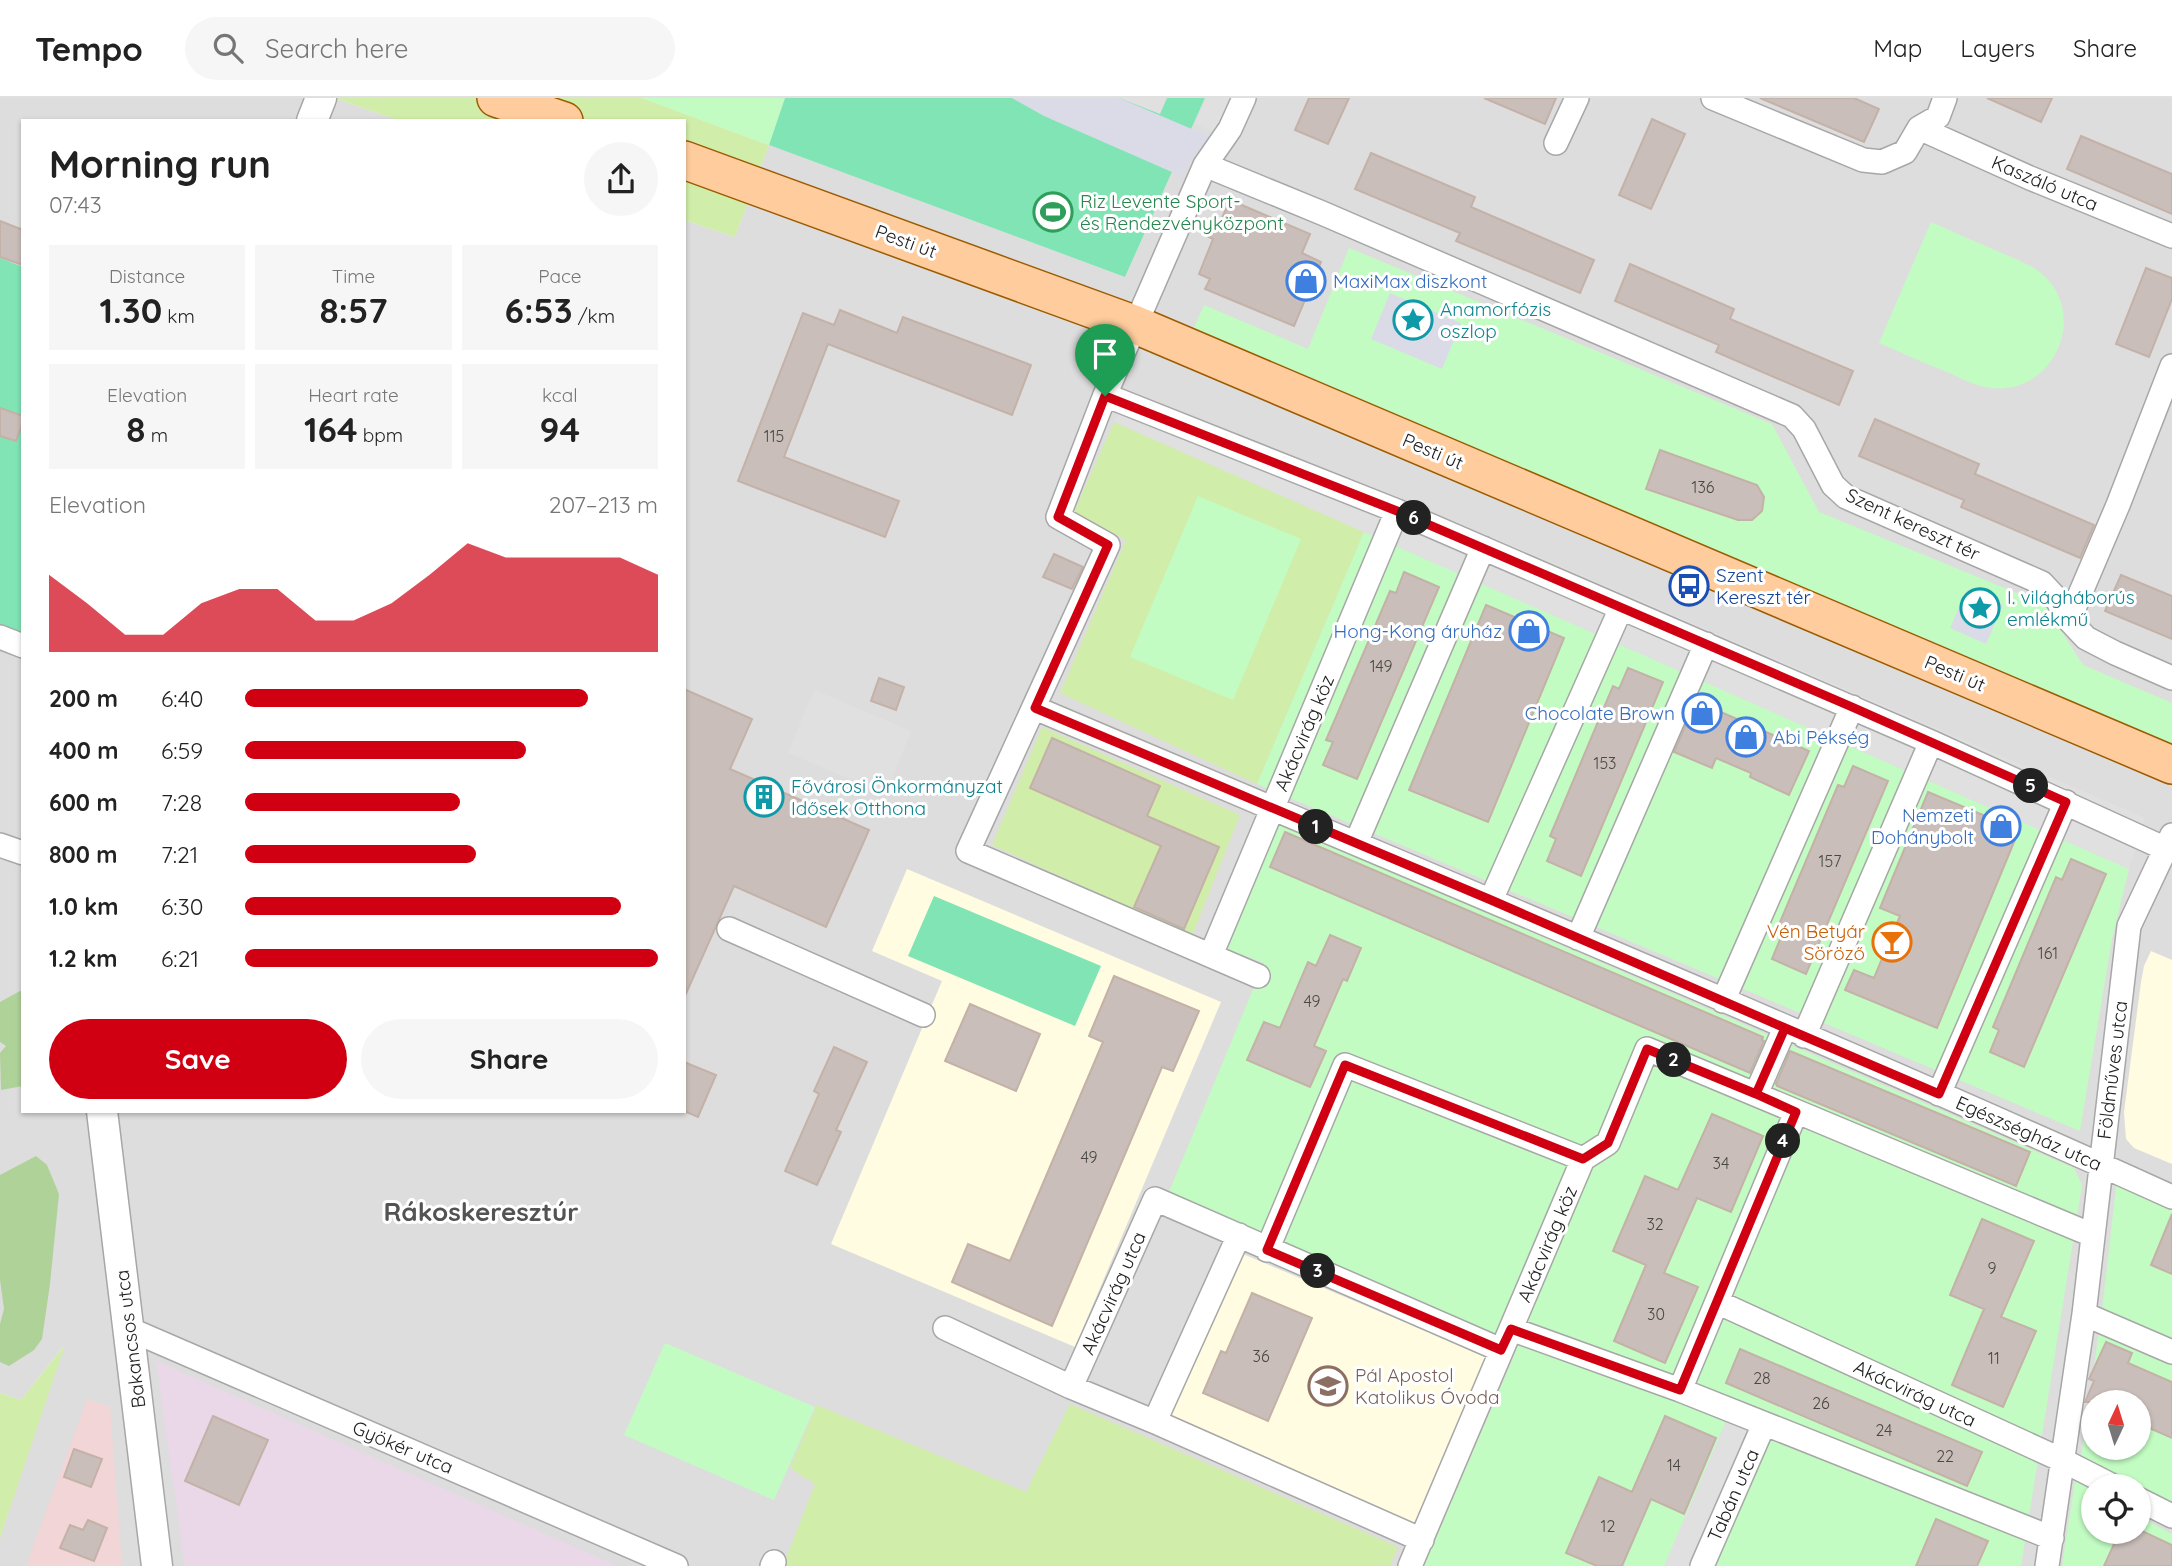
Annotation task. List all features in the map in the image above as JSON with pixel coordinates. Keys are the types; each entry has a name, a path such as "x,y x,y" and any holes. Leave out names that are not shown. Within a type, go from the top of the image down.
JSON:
{"main road":[{"path":"496,98 558,119"},
{"name":"Pesti út","path":"686,161 1136,325 2172,765"}],"street":[{"path":"313,119 321,98"},
{"path":"1244,98 1230,129 1205,165 1105,396 1058,517 1108,545 968,851 1258,976"},
{"path":"1556,143 1577,98"},
{"path":"1713,98 1863,160 1882,162 1905,152 1919,128 1938,117 1945,98"},
{"name":"Kaszáló utca","path":"1919,128 2172,236"},
{"name":"Szent kereszt tér","path":"1205,165 1792,416 1804,429 1833,485 1846,497 2042,583 2056,598 2069,620"},
{"path":"2172,366 2118,505 2069,620 2087,638 2172,678"},
{"path":"1105,396 1397,511 2066,802 2169,842"},
{"name":"Akácvirág köz","path":"1211,955 1397,511"},
{"path":"1356,843 1483,548"},
{"path":"1491,900 1620,608"},
{"path":"0,637 21,645"},
{"path":"1578,938 1706,644"},
{"path":"1723,1001 1852,707"},
{"name":"Egészségház utca","path":"1035,708 1491,900 2172,1197"},
{"path":"1931,742 1795,1032 1756,1094 2092,1235"},
{"path":"1939,1094 2066,802"},
{"name":"Földműves utca","path":"2047,1566 2084,1314 2129,926 2169,842"},
{"path":"729,929 923,1015"},
{"name":"Akácvirág köz","path":"1410,1566 1583,1159 1608,1143 1647,1049 1756,1094"},
{"path":"1267,1250 1345,1065 1583,1159"},
{"path":"1680,1390 1796,1112"},
{"name":"Bakancsos utca","path":"102,1113 157,1566"},
{"name":"Akácvirág utca","path":"1071,1387 1155,1199 1239,1235"},
{"path":"1155,1422 1239,1235 1267,1250 1501,1350"},
{"name":"Akácvirág utca","path":"1717,1302 2089,1474"},
{"path":"2084,1314 2172,1352"},
{"path":"945,1328 1071,1387 1422,1540"},
{"name":"Gyökér utca","path":"129,1329 676,1566"},
{"path":"1511,1329 1680,1390 2052,1538"},
{"name":"Tabán utca","path":"1702,1566 1763,1424"},
{"path":"2151,1506 2172,1516"}],"shaded area":[{"path":"0,98 335,98 394,119 21,119 21,1113 686,1113 686,221 735,237 769,145 1125,277 1205,98 2172,98 2172,1566 0,1566 0,1538 63,1347 21,1400 0,1393"},
{"path":"1012,98 1119,98 1213,138 1195,153 1181,176 1044,116"},
{"path":"1119,98 1167,98 1160,114"},
{"path":"1206,98 1234,98 1219,134 1195,124"},
{"path":"1390,293 1461,323 1442,369 1371,339"},
{"path":"1132,391 1535,555 2145,818 2129,869 1114,422"},
{"path":"1967,590 2003,605 1986,644 1950,628"},
{"path":"814,690 911,731 886,794 788,753"},
{"path":"907,869 1221,1002 1075,1347 831,1244 942,981 872,951"},
{"path":"2151,951 2172,960 2172,1164 2134,1148 2126,1139 2124,1112 2141,982"},
{"name":"Pál Apostol Katolikus Óvoda","path":"1243,1254 1487,1357 1415,1523 1168,1415"},
{"path":"156,1361 617,1566 185,1566"},
{"path":"87,1399 110,1407 122,1566 26,1566"},
{"path":"1728,1416 1768,1433 1714,1566 1664,1566"}],"green space":[{"path":"335,98 642,98 769,145 735,237 686,221 686,119 394,119"},
{"path":"642,98 785,98 769,145"},
{"name":"Riz Levente Sport- és Rendezvényközpont","path":"785,98 1205,98 1125,277 769,145"},
{"path":"1931,222 2031,266 2042,274 2056,291 2063,310 2063,329 2058,349 2047,366 2033,379 2014,387 1986,387 1879,343"},
{"path":"1349,248 1772,424 1819,512 2044,604 2083,665 2172,703 2172,747 1193,330 1204,305 1308,349"},
{"path":"0,258 21,266 21,635 0,628"},
{"path":"1114,422 1364,532 1257,784 1060,693 1126,540 1074,512"},
{"path":"1198,496 1301,539 1233,700 1130,657"},
{"path":"1364,532 2129,869 2112,939 2080,1131 1257,784"},
{"path":"1042,727 1240,815 1192,936 992,845"},
{"path":"1280,823 2074,1168 2082,1185 2021,1566 1424,1566 1517,1349 1169,1192 1264,963 1224,948"},
{"path":"934,896 1101,966 1075,1026 908,956"},
{"path":"21,991 21,1086 1,1090 0,1053 6,1046 0,1042 0,1002"},
{"path":"36,1156 47,1165 59,1194 50,1284 42,1339 34,1350 9,1366 0,1362 0,1324 4,1309 0,1280 0,1175"},
{"path":"2117,1179 2172,1204 2172,1502 2151,1492 2151,1474 2115,1474 2087,1460 2151,1460 2151,1390 2091,1390"},
{"path":"665,1343 815,1407 774,1500 624,1435"},
{"path":"65,1345 0,1538 0,1393 21,1400"},
{"path":"1070,1404 1398,1547 1390,1566 783,1566 815,1484 790,1468 817,1405 1026,1492"},
{"path":"2075,1481 2081,1484 2081,1544 2151,1544 2151,1523 2172,1534 2172,1566 2062,1566"}],"building":[{"path":"1309,98 1349,98 1328,144 1295,130"},
{"path":"1484,98 1556,98 1545,124"},
{"path":"1760,98 1854,98 1879,109 1864,142"},
{"path":"1987,98 2052,98 2041,122"},
{"path":"1652,119 1685,134 1651,209 1619,195"},
{"path":"2081,136 2172,174 2172,214 2067,169"},
{"path":"1371,153 1475,197 1471,207 1594,260 1580,293 1456,241 1460,233 1355,189"},
{"path":"1230,200 1310,234 1302,253 1321,262 1294,326 1205,289 1210,279 1199,274 1213,239 1207,236 1215,217 1221,220"},
{"path":"0,221 21,229 21,264 0,257"},
{"path":"1630,264 1734,309 1730,319 1853,371 1839,405 1716,352 1719,345 1615,301"},
{"path":"2146,268 2172,278 2172,299 2149,357 2116,344"},
{"path":"840,310 897,333 903,317 1031,365 1012,415 828,344 784,457 899,501 885,537 738,481 803,313 834,325"},
{"path":"0,408 21,415 21,427 16,441 0,436"},
{"path":"1875,419 1979,464 1975,474 2094,525 2080,558 1961,507 1964,500 1859,456"},
{"path":"1660,450 1757,485 1764,497 1762,511 1752,520 1738,520 1646,489"},
{"path":"1054,554 1083,567 1072,589 1043,577"},
{"path":"1404,572 1439,587 1357,779 1323,765 1333,742 1326,740 1390,591 1396,593"},
{"path":"2121,575 2172,596 2172,639 2105,611"},
{"path":"1486,605 1564,638 1488,822 1409,790"},
{"path":"1628,668 1663,682 1581,876 1547,861 1556,839 1550,836 1613,686 1619,689"},
{"path":"879,678 904,687 896,710 871,701"},
{"name":"Fővárosi Önkormányzat Idősek Otthona","path":"686,690 752,719 730,769 869,830 826,927 734,886 686,994"},
{"path":"1696,701 1809,751 1789,795 1750,777 1751,773 1716,758 1712,768 1674,752"},
{"path":"1052,738 1160,786 1147,816 1219,847 1184,929 1134,907 1161,846 1030,788"},
{"path":"1853,766 1888,781 1806,974 1772,959 1781,937 1775,934 1838,785 1844,787"},
{"path":"1928,792 2019,830 1937,1028 1845,990 1854,970 1874,978 1900,916 1880,908"},
{"path":"1285,832 1763,1037 1764,1041 1750,1073 1270,867"},
{"path":"2071,859 2106,874 2024,1067 1990,1052 1999,1030 1993,1027 2056,877 2062,880"},
{"path":"1330,935 1361,948 1347,981 1343,979 1314,1046 1326,1051 1310,1087 1247,1060 1264,1022 1280,1028 1308,962 1316,966"},
{"path":"1114,976 1199,1011 1173,1071 1162,1067 1052,1326 952,1282 968,1244 1010,1261 1103,1042 1089,1036"},
{"path":"970,1004 1040,1034 1016,1091 945,1061"},
{"path":"834,1047 867,1062 836,1130 841,1132 817,1185 785,1171 819,1094 814,1091"},
{"path":"1790,1051 2030,1152 2016,1186 1777,1086"},
{"path":"686,1063 716,1075 698,1117 686,1112"},
{"path":"1712,1114 1763,1136 1731,1212 1697,1198 1664,1273 1698,1287 1665,1363 1614,1341 1646,1265 1613,1251 1645,1176 1678,1190"},
{"path":"2172,1214 2172,1274 2151,1265"},
{"path":"1982,1219 2034,1241 2001,1317 2036,1331 2003,1407 1952,1385 1984,1309 1950,1295"},
{"path":"1252,1293 1312,1318 1268,1421 1203,1393 1221,1351 1226,1353"},
{"path":"2106,1342 2132,1353 2128,1363 2172,1382 2172,1438 2151,1429 2151,1390 2090,1390 2094,1381 2089,1379"},
{"path":"1740,1349 1982,1452 1967,1486 1726,1383"},
{"path":"213,1416 268,1440 239,1505 185,1481"},
{"path":"1665,1416 1716,1438 1684,1514 1651,1499 1622,1566 1597,1566 1566,1553 1599,1477 1632,1492"},
{"path":"74,1449 102,1459 91,1487 64,1477"},
{"path":"1936,1519 1988,1541 1977,1566 1916,1566"},
{"path":"88,1520 107,1528 94,1561 60,1548 70,1525 83,1530"},
{"path":"2151,1535 2172,1545 2172,1566 2104,1566 2114,1544 2151,1544"}],"place":[{"name":"Riz Levente Sport- és Rendezvényközpont","path":"1053,212"},
{"name":"MaxiMax diszkont","path":"1306,281"},
{"name":"Anamorfózis oszlop","path":"1413,320"},
{"name":"Szent Kereszt tér","path":"1689,586"},
{"name":"I. világháborús emlékmű","path":"1980,608"},
{"name":"Hong-Kong áruház","path":"1529,631"},
{"name":"Chocolate Brown","path":"1702,713"},
{"name":"Abi Pékség","path":"1746,737"},
{"name":"Fővárosi Önkormányzat Idősek Otthona","path":"764,797"},
{"name":"Nemzeti Dohánybolt","path":"2001,826"},
{"name":"Vén Betyár Söröző","path":"1892,942"},
{"name":"Pál Apostol Katolikus Óvoda","path":"1328,1386"}],"district":[{"name":"Rákoskeresztúr","path":"481,1211"}],"route":[{"path":"1105,396 1058,517 1108,545 1035,708 1491,900 1785,1028 1756,1094 1647,1049 1608,1143 1583,1159 1345,1065 1267,1250 1501,1350 1511,1329 1680,1390 1796,1112 1756,1094 1770,1061 1785,1028 1939,1094 2066,802 1397,511 1105,396"}]}
